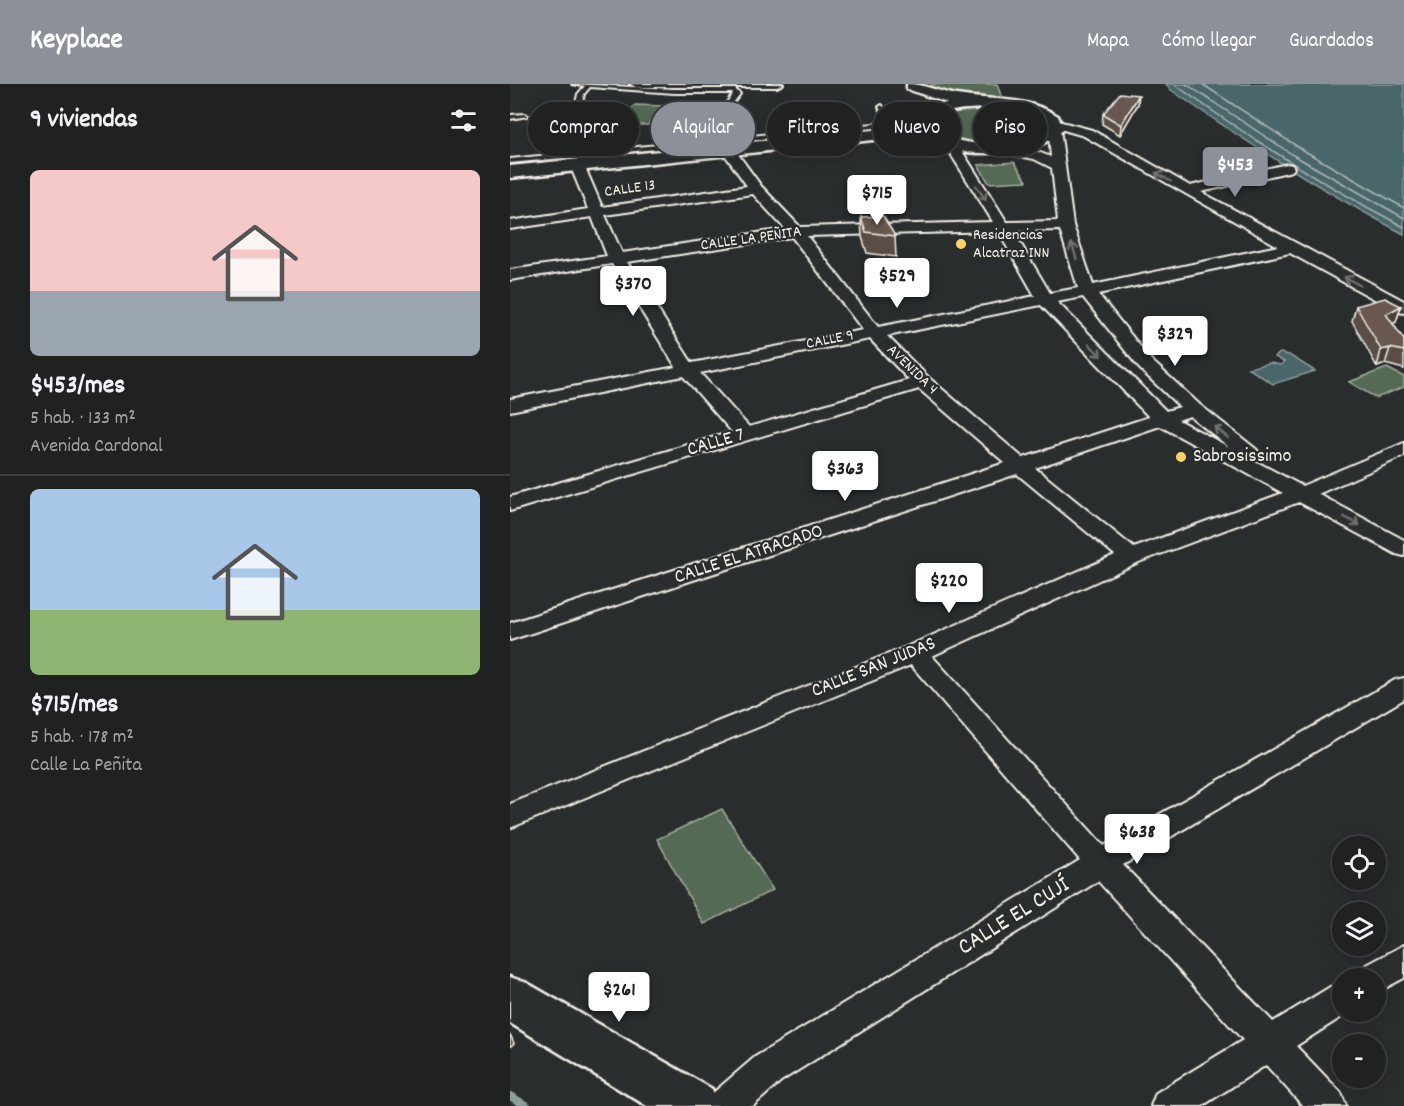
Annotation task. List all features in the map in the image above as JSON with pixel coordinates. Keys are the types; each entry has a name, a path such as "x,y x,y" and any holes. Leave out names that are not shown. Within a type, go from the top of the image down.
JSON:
{"main road":[{"path":"923,102 944,97 983,102"},
{"path":"755,142 873,114"},
{"path":"1047,116 1054,127 1047,133"},
{"path":"510,172 652,156"},
{"path":"510,998 694,1106"}],"street":[{"path":"636,84 777,84"},
{"path":"1300,494 1193,409 1145,364 1087,291 1066,225 1054,127 1088,133 1188,191 1404,309"},
{"name":"AVENIDA 4","path":"732,156 756,189 796,232 873,332 922,382 1131,557"},
{"path":"958,156 1045,299 1163,420 1404,549"},
{"path":"1038,156 1059,166"},
{"path":"566,164 596,212 616,258 686,368 745,434"},
{"path":"1188,191 1287,168"},
{"name":"CALLE 13","path":"510,225 756,189"},
{"name":"CALLE LA PEÑITA","path":"510,275 796,232 1066,225"},
{"name":"CALLE 9","path":"518,403 686,368 1087,291 1291,248"},
{"name":"CALLE 7","path":"510,504 922,382"},
{"path":"510,388 518,403"},
{"name":"CALLE EL ATRACADO","path":"510,633 1193,409"},
{"name":"CALLE SAN JUDAS","path":"510,816 915,653 1131,557 1300,494 1404,449"},
{"path":"915,653 1101,864 1328,1106"},
{"name":"CALLE EL CUJÍ","path":"726,1106 768,1069 1101,864 1404,687"},
{"path":"1386,971 1404,960"},
{"path":"1169,1106 1332,1004"}],"lane":[{"path":"575,84 674,91 735,91 737,94 731,102"},
{"path":"579,102 581,94 588,86"},
{"path":"510,117 525,116"},
{"path":"510,162 566,164 873,126"},
{"path":"566,156 566,164"}],"green space":[{"path":"932,84 997,84 1002,98 955,97 930,87"},
{"path":"639,105 651,106 651,121 648,125 639,125"},
{"path":"973,108 973,143 961,141 961,109"},
{"path":"1014,162 1027,181 989,183 978,165"},
{"path":"1387,368 1404,377 1404,387 1376,398 1349,382"},
{"path":"722,809 773,890 704,924 657,839"}],"water":[{"path":"1166,84 1404,84 1404,234 1285,166 1171,90"},
{"path":"1280,353 1289,355 1315,371 1273,384 1248,368 1270,363 1281,365 1284,362 1275,357"}],"building":[{"path":"1120,93 1139,95 1121,125 1103,114"},
{"path":"883,216 895,236 866,232 861,217"},
{"path":"1385,298 1401,306 1386,314 1404,340 1404,351 1390,348 1381,350 1356,306"}],"waterway":[{"path":"510,1096 527,1106"}],"place":[{"name":"Residencias Alcatraz INN","path":"961,244"},
{"name":"Sabrosissimo","path":"1181,457"}]}
